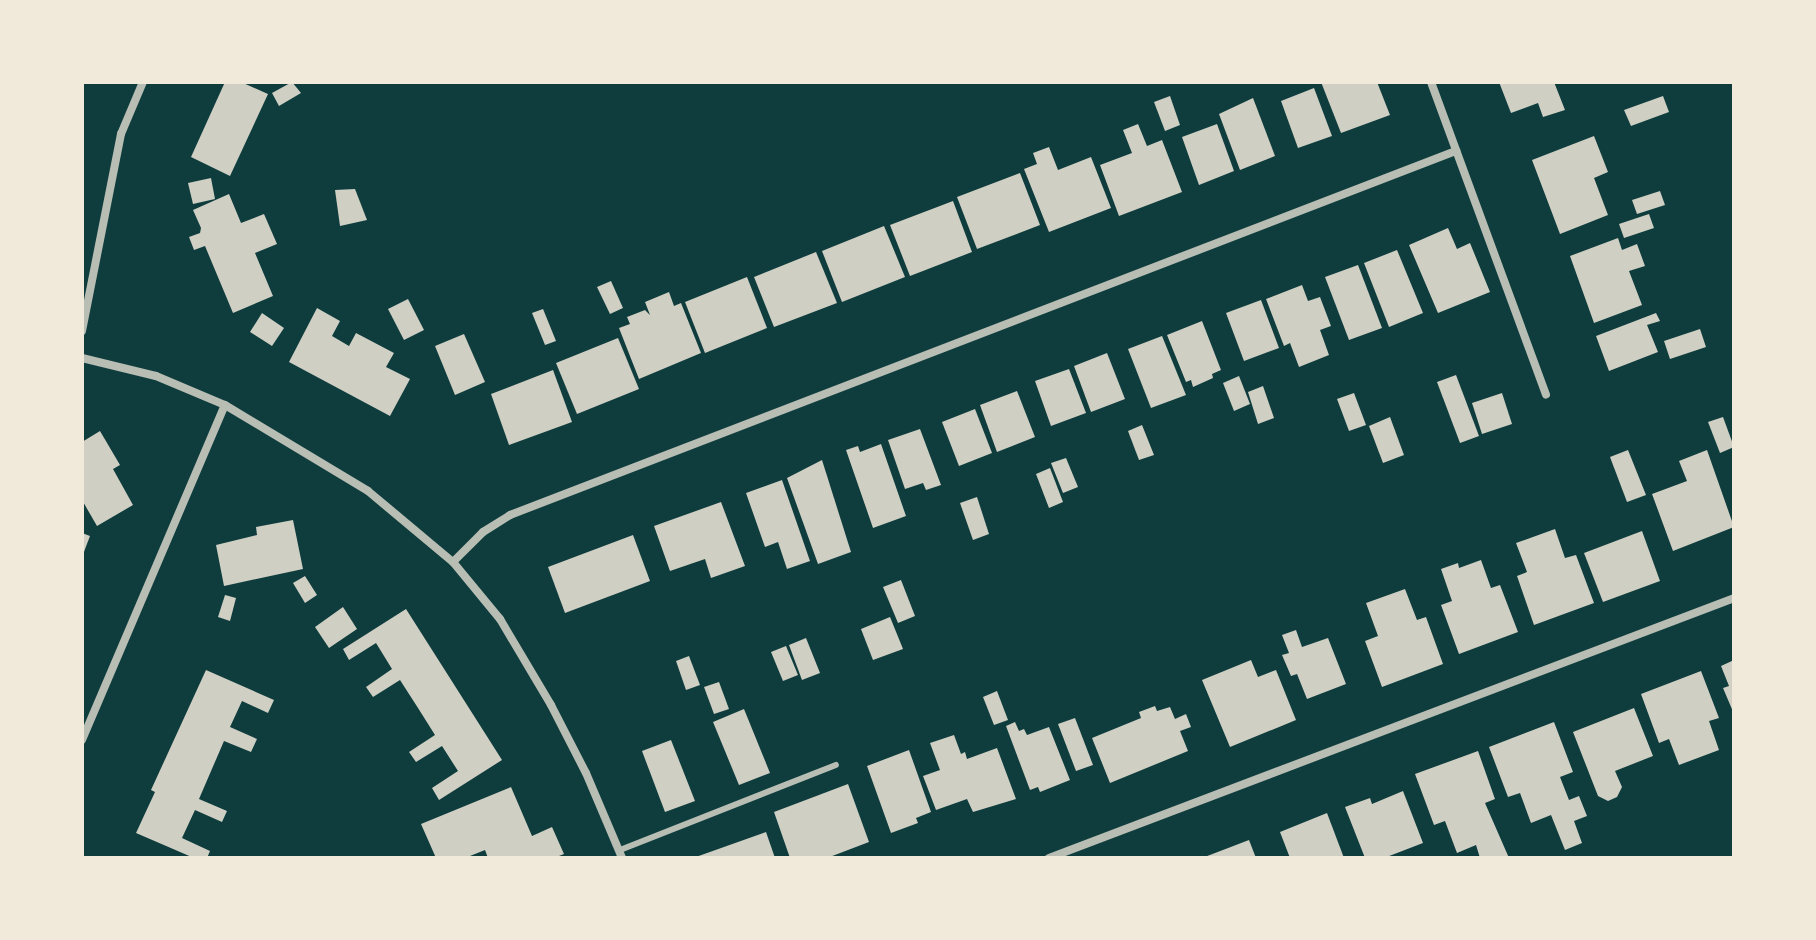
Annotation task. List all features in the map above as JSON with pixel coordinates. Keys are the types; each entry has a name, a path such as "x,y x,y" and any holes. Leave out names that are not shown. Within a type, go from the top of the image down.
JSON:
{"street":[{"path":"82,331 121,134 143,82"},
{"path":"1431,82 1546,394"},
{"path":"453,562 483,532 510,515 1456,151"},
{"path":"82,358 156,376 225,405 368,491 453,562 500,619 551,705 621,854"},
{"path":"82,740 225,405"},
{"path":"1049,858 1734,598"}],"lane":[{"path":"621,854 836,765"}],"building":[{"path":"225,82 241,82 268,94 230,176 191,157"},
{"path":"292,82 301,93 279,106 272,93"},
{"path":"1321,82 1377,82 1390,115 1341,133"},
{"path":"1499,82 1554,82 1565,110 1543,117 1538,103 1511,113"},
{"path":"1314,88 1332,136 1298,148 1281,101"},
{"path":"1170,96 1180,125 1165,131 1154,102"},
{"path":"1663,96 1669,112 1631,126 1624,110"},
{"path":"1253,98 1275,156 1240,170 1219,114"},
{"path":"1138,124 1147,146 1162,140 1182,192 1119,216 1100,165 1132,153 1123,130"},
{"path":"1217,124 1234,171 1199,185 1182,137"},
{"path":"1594,136 1608,172 1594,178 1608,215 1560,234 1532,160"},
{"path":"1049,147 1058,170 1091,157 1111,208 1049,232 1024,169 1037,164 1033,153"},
{"path":"1020,173 1040,225 977,249 957,197"},
{"path":"211,178 215,199 193,204 188,183"},
{"path":"355,189 367,220 340,226 335,190"},
{"path":"1660,191 1665,205 1637,214 1632,200"},
{"path":"229,194 241,223 264,214 277,244 255,253 273,296 233,313 205,246 194,250 189,237 200,233 201,228 193,210"},
{"path":"953,201 972,252 910,276 890,225"},
{"path":"1649,214 1654,228 1624,238 1619,224"},
{"path":"884,226 905,277 842,302 822,251"},
{"path":"1448,228 1457,249 1470,243 1490,292 1438,313 1409,245"},
{"path":"1618,238 1622,250 1637,244 1645,266 1629,271 1642,305 1594,323 1570,256"},
{"path":"1397,250 1423,313 1389,327 1364,263"},
{"path":"816,252 837,303 774,327 754,277"},
{"path":"1358,265 1382,328 1349,340 1325,277"},
{"path":"747,277 767,328 705,353 685,302"},
{"path":"611,281 623,308 610,314 597,287"},
{"path":"1302,285 1308,301 1320,297 1331,326 1320,330 1329,355 1299,367 1290,343 1284,346 1266,299"},
{"path":"669,292 674,306 681,303 701,353 639,379 619,328 630,324 627,317 645,310 650,315 645,302"},
{"path":"408,299 424,330 404,340 388,309"},
{"path":"1261,300 1279,348 1244,361 1226,313"},
{"path":"317,308 340,321 332,336 349,346 356,333 394,353 386,367 410,379 390,416 289,362"},
{"path":"543,309 556,341 545,345 532,313"},
{"path":"262,313 284,328 272,346 250,332"},
{"path":"1656,313 1660,321 1647,325 1658,352 1609,371 1596,336"},
{"path":"1202,321 1221,370 1212,374 1213,378 1193,387 1191,380 1186,382 1167,335"},
{"path":"1700,329 1706,347 1670,359 1664,341"},
{"path":"464,334 485,382 455,395 435,346"},
{"path":"1162,336 1186,395 1151,408 1128,349"},
{"path":"618,338 639,389 577,414 556,363"},
{"path":"1107,353 1125,399 1091,412 1074,366"},
{"path":"1069,369 1086,413 1051,426 1035,381"},
{"path":"553,370 572,422 509,445 491,394"},
{"path":"1456,375 1479,436 1460,443 1437,382"},
{"path":"1239,376 1250,404 1234,411 1223,383"},
{"path":"1263,386 1274,418 1258,424 1248,392"},
{"path":"1017,391 1035,437 997,452 980,405"},
{"path":"1354,393 1366,425 1349,431 1337,399"},
{"path":"1502,393 1512,424 1482,434 1472,403"},
{"path":"975,409 992,453 959,466 942,422"},
{"path":"1390,417 1404,455 1383,463 1369,426"},
{"path":"1723,417 1734,447 1720,453 1708,422"},
{"path":"1142,425 1154,455 1139,460 1128,431"},
{"path":"920,429 941,485 926,490 923,483 905,489 888,440"},
{"path":"100,431 120,465 113,469 133,505 97,526 82,500 82,442"},
{"path":"881,444 906,516 873,528 846,450 858,446 860,452"},
{"path":"1628,450 1646,495 1627,502 1610,457"},
{"path":"1707,450 1734,527 1673,551 1652,494 1687,481 1679,461"},
{"path":"1066,458 1078,487 1063,493 1051,463"},
{"path":"822,460 851,552 818,564 787,478"},
{"path":"1050,468 1063,502 1049,508 1036,474"},
{"path":"782,480 810,561 787,569 778,542 765,547 746,493"},
{"path":"977,497 989,534 973,540 960,503"},
{"path":"721,502 745,566 711,578 705,559 670,571 654,526"},
{"path":"293,520 303,569 224,586 216,545 257,535 256,527"},
{"path":"1555,529 1565,558 1576,555 1594,603 1534,625 1517,576 1527,572 1516,543"},
{"path":"1642,531 1660,581 1603,602 1584,553"},
{"path":"82,533 90,536 82,557"},
{"path":"633,535 650,581 565,613 548,567"},
{"path":"1481,560 1491,588 1500,585 1518,632 1459,654 1441,605 1452,601 1441,569 1458,563 1459,568"},
{"path":"305,576 317,595 305,603 293,583"},
{"path":"901,580 915,616 898,623 883,587"},
{"path":"1405,589 1417,620 1426,617 1443,664 1382,687 1365,641 1378,636 1366,603"},
{"path":"225,595 236,598 230,621 218,617"},
{"path":"343,607 357,629 329,648 315,627"},
{"path":"406,609 502,760 439,800 432,788 458,771 442,746 416,762 409,752 435,735 418,708 400,680 373,697 366,687 392,669 376,643 349,660 343,649"},
{"path":"890,617 903,649 873,660 861,629"},
{"path":"1296,630 1302,647 1328,638 1346,684 1307,699 1297,674 1291,676 1282,655 1289,653 1282,635"},
{"path":"806,638 820,673 802,680 789,645"},
{"path":"786,646 798,675 783,681 771,652"},
{"path":"689,656 700,685 686,690 676,661"},
{"path":"1251,660 1258,677 1276,670 1296,720 1230,747 1202,680"},
{"path":"1734,660 1734,714 1723,688 1729,686 1721,666"},
{"path":"206,670 274,700 268,713 242,701 230,727 257,739 251,752 224,741 199,799 227,811 222,822 195,810 182,838 210,851 207,858 194,858 136,833 155,792 151,790"},
{"path":"1701,671 1719,718 1709,721 1719,750 1679,765 1669,739 1659,743 1641,694"},
{"path":"719,682 729,709 714,714 704,687"},
{"path":"997,691 1008,720 994,725 983,697"},
{"path":"1155,706 1157,711 1170,707 1175,719 1186,714 1191,727 1180,731 1188,751 1110,783 1092,738 1141,718 1139,712"},
{"path":"1634,708 1653,756 1615,771 1622,787 1617,797 1608,801 1598,796 1573,732"},
{"path":"744,709 770,773 739,785 713,722"},
{"path":"1075,718 1093,765 1076,771 1058,724"},
{"path":"1015,722 1019,731 1024,729 1027,735 1049,727 1070,780 1040,792 1038,787 1030,790 1006,726"},
{"path":"1554,722 1573,772 1560,777 1569,800 1579,796 1587,816 1574,821 1582,843 1565,850 1551,815 1531,823 1520,793 1508,797 1489,747"},
{"path":"954,735 961,754 965,752 967,759 997,748 1016,799 973,812 967,799 936,810 923,776 940,770 930,743"},
{"path":"671,740 695,801 665,812 642,751"},
{"path":"909,750 931,812 916,818 918,823 891,833 867,766"},
{"path":"1478,751 1495,799 1485,803 1509,858 1480,858 1476,845 1457,853 1445,821 1434,825 1415,774"},
{"path":"848,784 869,842 827,858 790,858 774,812"},
{"path":"511,787 532,836 552,827 564,854 554,858 488,858 485,850 465,858 436,858 421,824"},
{"path":"1403,791 1423,843 1384,858 1365,858 1345,807 1370,798 1372,804"},
{"path":"1327,813 1344,858 1290,858 1280,832"},
{"path":"766,832 775,858 693,858"},
{"path":"1249,840 1256,858 1202,858"}]}
